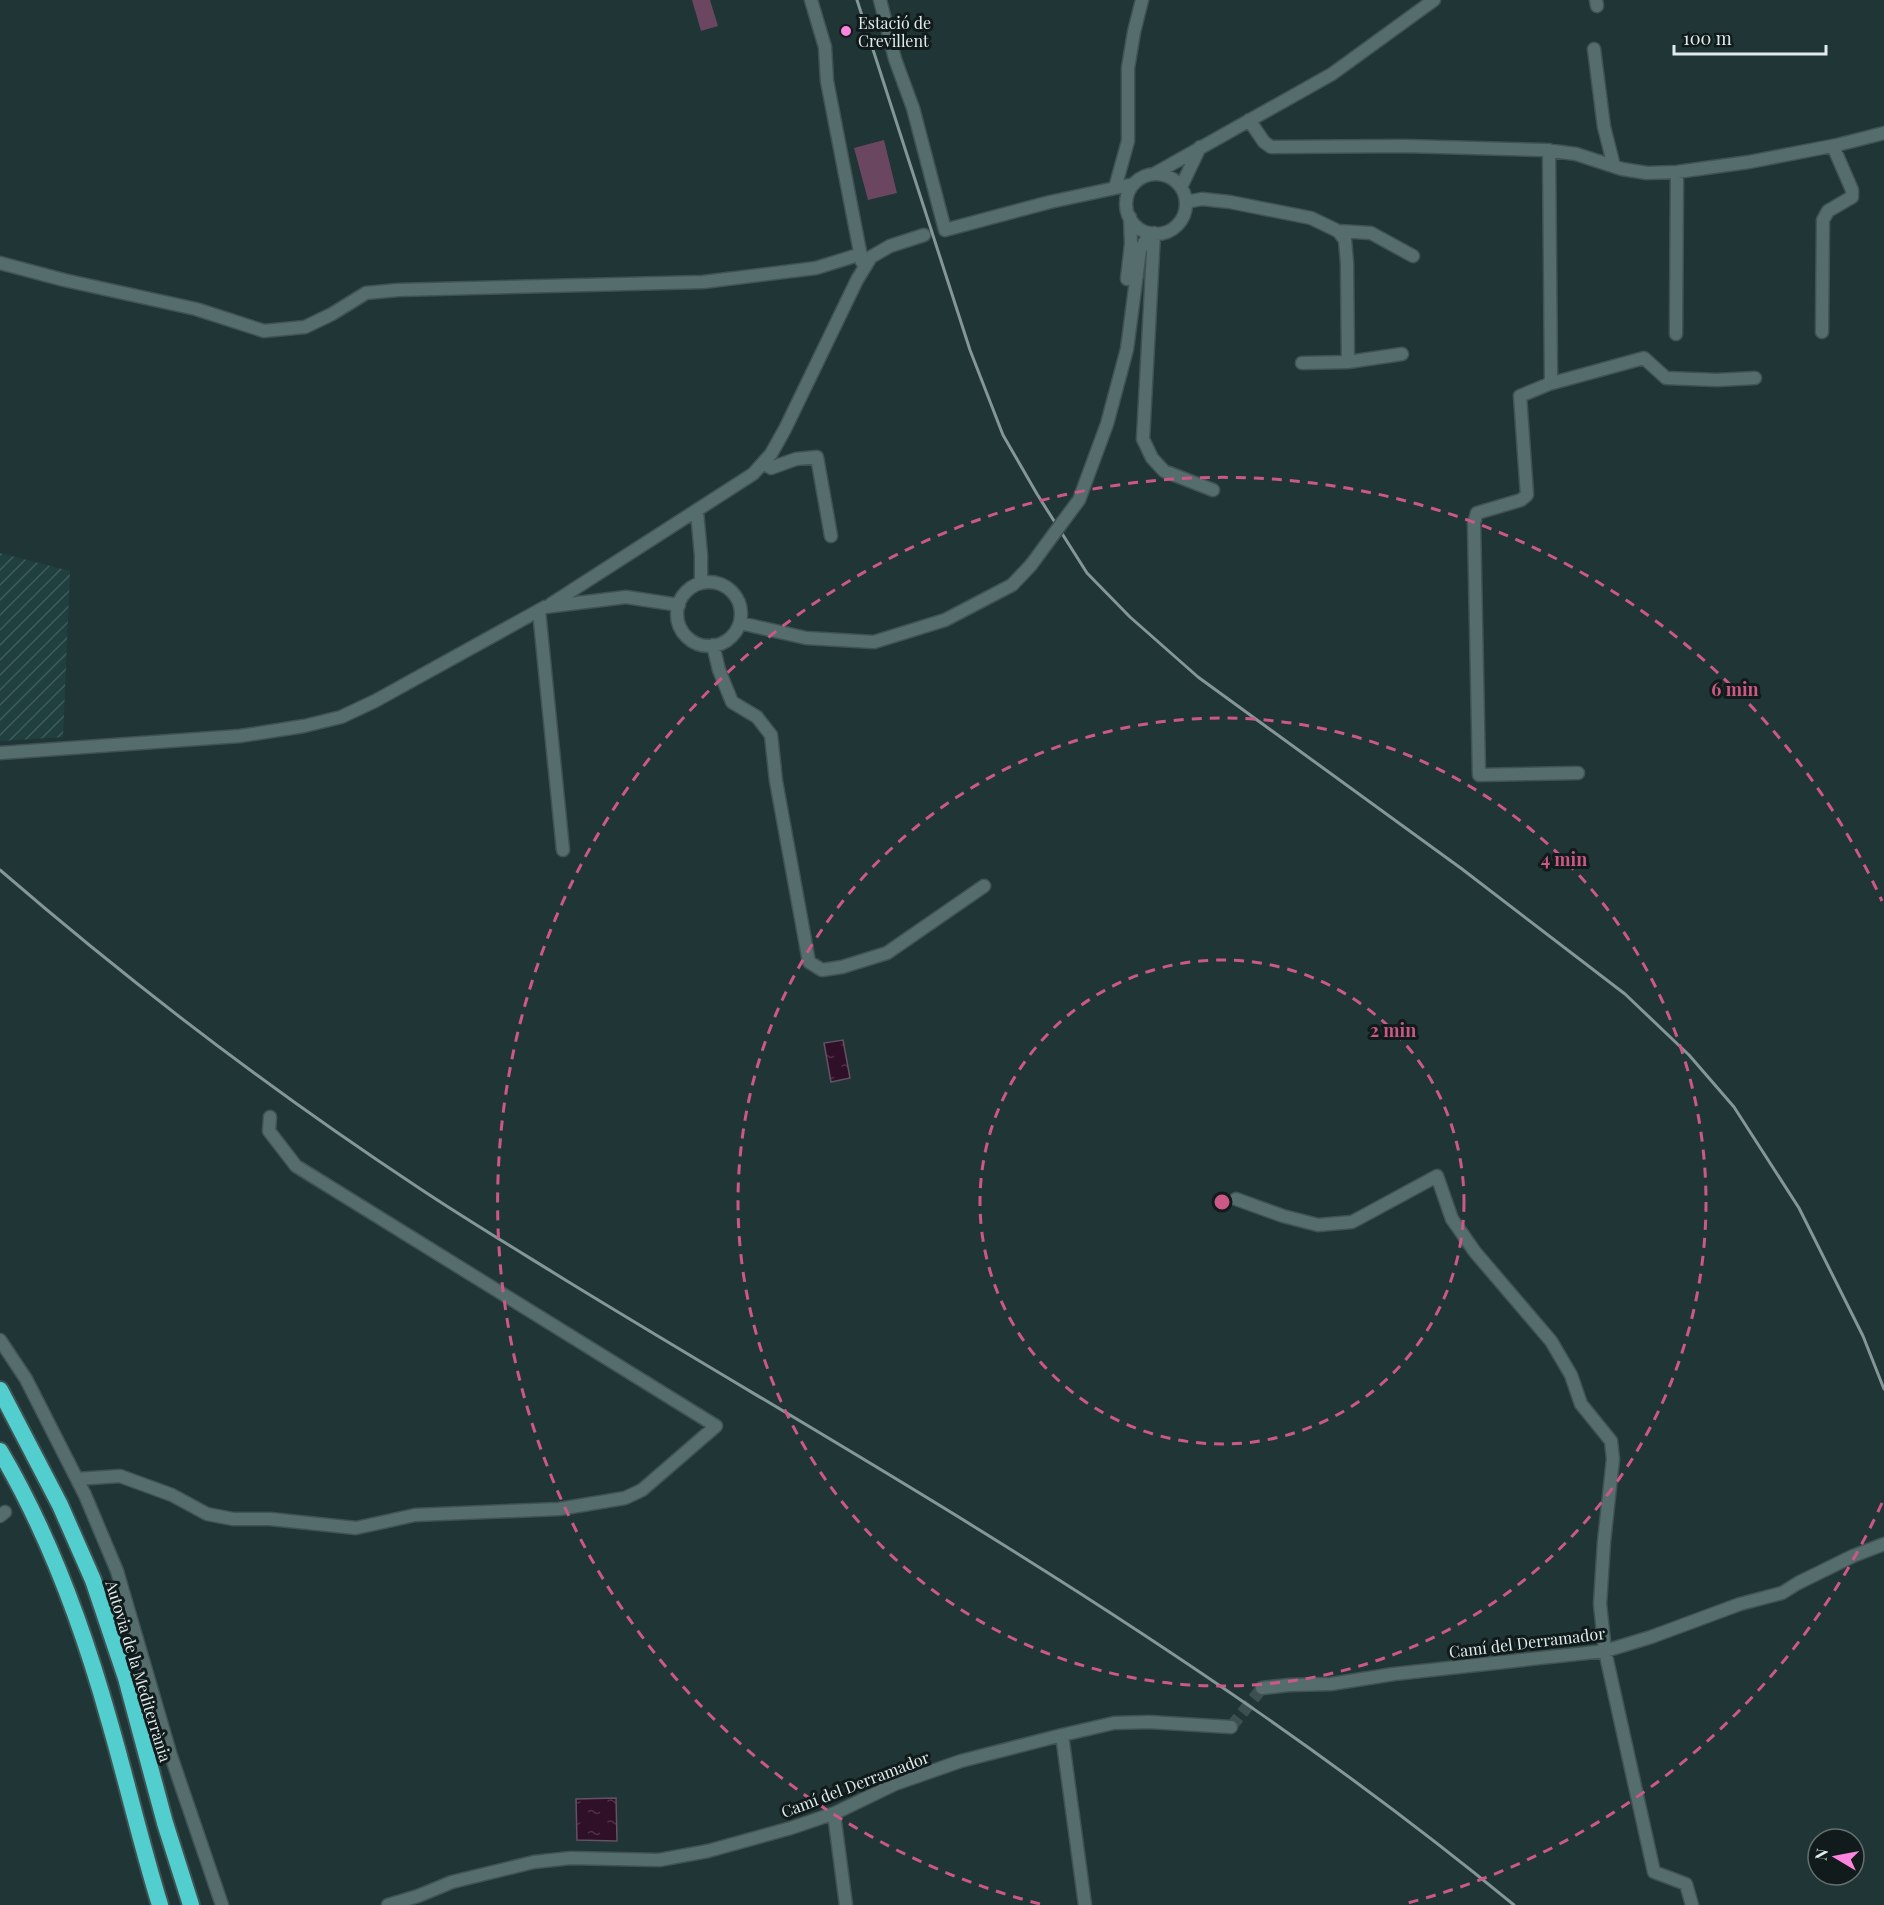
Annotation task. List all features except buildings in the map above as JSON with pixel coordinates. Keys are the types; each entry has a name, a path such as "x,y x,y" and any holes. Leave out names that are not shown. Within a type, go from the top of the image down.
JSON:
{"highway":[{"name":"Autovia de la Mediterrània","path":"0,1390 60,1505 93,1580 126,1678 165,1823 191,1905"},
{"path":"0,1451 18,1481 47,1543 86,1643 160,1905"}],"street":[{"path":"812,0 825,47 827,81 864,268"},
{"path":"880,0 895,59 916,120 945,230 1050,202 1134,184"},
{"path":"1115,188 1128,141 1128,68 1142,0"},
{"path":"1154,174 1332,74 1434,0"},
{"path":"1594,49 1604,127 1614,166"},
{"path":"1249,120 1264,142 1271,147 1405,146 1549,150 1576,154 1647,173 1677,172 1833,146 1884,133"},
{"path":"1822,332 1823,220 1828,211 1852,197 1852,190 1833,146"},
{"path":"1181,187 1200,147"},
{"path":"1549,150 1551,248 1551,379 1549,384"},
{"path":"1676,334 1677,172"},
{"path":"1154,174 1169,177 1181,187 1186,202 1181,219 1176,226 1168,231 1152,233 1135,224 1127,209 1127,200 1134,184 1146,175 1154,174"},
{"path":"1186,202 1202,199 1230,202 1311,219 1338,231 1371,232 1413,256"},
{"path":"1121,367 1120,347 1131,244 1130,217"},
{"path":"1338,231 1345,240 1347,263 1348,362"},
{"path":"740,623 806,638 874,642 945,620 1012,585 1031,565 1078,501 1107,424 1127,349 1140,250 1152,233"},
{"path":"1152,233 1143,440 1152,458 1164,471 1213,490"},
{"path":"0,753 240,736 304,726 341,717 375,701 542,609 697,512 753,474 771,454 785,429 871,257 891,246 924,235"},
{"path":"0,263 64,280 196,309 264,331 305,327 366,293 398,290 704,282 816,268 861,254"},
{"path":"1302,363 1348,362 1402,354"},
{"path":"1578,773 1479,775 1474,524 1477,513 1521,500 1527,495 1520,396 1549,384 1644,358 1666,378 1755,378"},
{"path":"763,463 771,468 796,459 817,457 831,536"},
{"path":"697,512 701,583"},
{"path":"711,582 729,588 740,604 740,623 735,633 727,640 713,645 695,642 686,636 680,626 679,605 691,587 701,583 711,582"},
{"path":"542,609 626,597 679,605"},
{"path":"542,609 563,850"},
{"path":"713,645 719,670 732,702 757,717 771,735 776,782 809,962 822,970 842,967 887,953 984,886"},
{"path":"77,1479 120,1476 172,1494 207,1514 356,1528 416,1515 559,1509 625,1498 642,1490 716,1426 296,1166 269,1131 270,1117"},
{"path":"1236,1199 1283,1216 1318,1225 1352,1222 1437,1176 1452,1219 1475,1252 1551,1341 1570,1376 1581,1404 1611,1441 1613,1459 1600,1604 1605,1651 1654,1872 1686,1884 1692,1905"},
{"path":"0,1340 26,1379 77,1479 117,1571 171,1756 222,1905"},
{"name":"Camí del Derramador","path":"1262,1689 1289,1685 1331,1684 1394,1674 1605,1651 1651,1637 1740,1604 1782,1593 1852,1556 1884,1544"},
{"name":"Camí del Derramador","path":"388,1905 452,1882 534,1862 571,1858 659,1860 708,1851 834,1814 895,1784 961,1761 1114,1724 1149,1722 1231,1727"},
{"path":"1062,1735 1085,1905"},
{"path":"834,1814 837,1822 846,1905"}],"shaded area":[{"path":"692,0 710,0 718,26 701,31"},
{"path":"884,140 897,193 868,200 854,148"},
{"path":"0,553 70,571 63,737 0,741"}],"water":[{"path":"843,1040 850,1078 831,1082 824,1043"},
{"path":"616,1798 617,1841 577,1840 576,1799"}],"tunnel":[{"path":"1231,1727 1262,1688"}],"railway":[{"path":"857,0 970,350 1003,435 1087,573 1130,617 1198,677 1462,869 1625,994 1689,1055 1734,1107 1799,1208 1863,1336 1884,1389"},
{"path":"0,870 152,996 310,1114 364,1151 492,1235 941,1506 1128,1624 1325,1759 1514,1905"}],"place":[{"name":"Estació de Crevillent","path":"846,31"}]}
